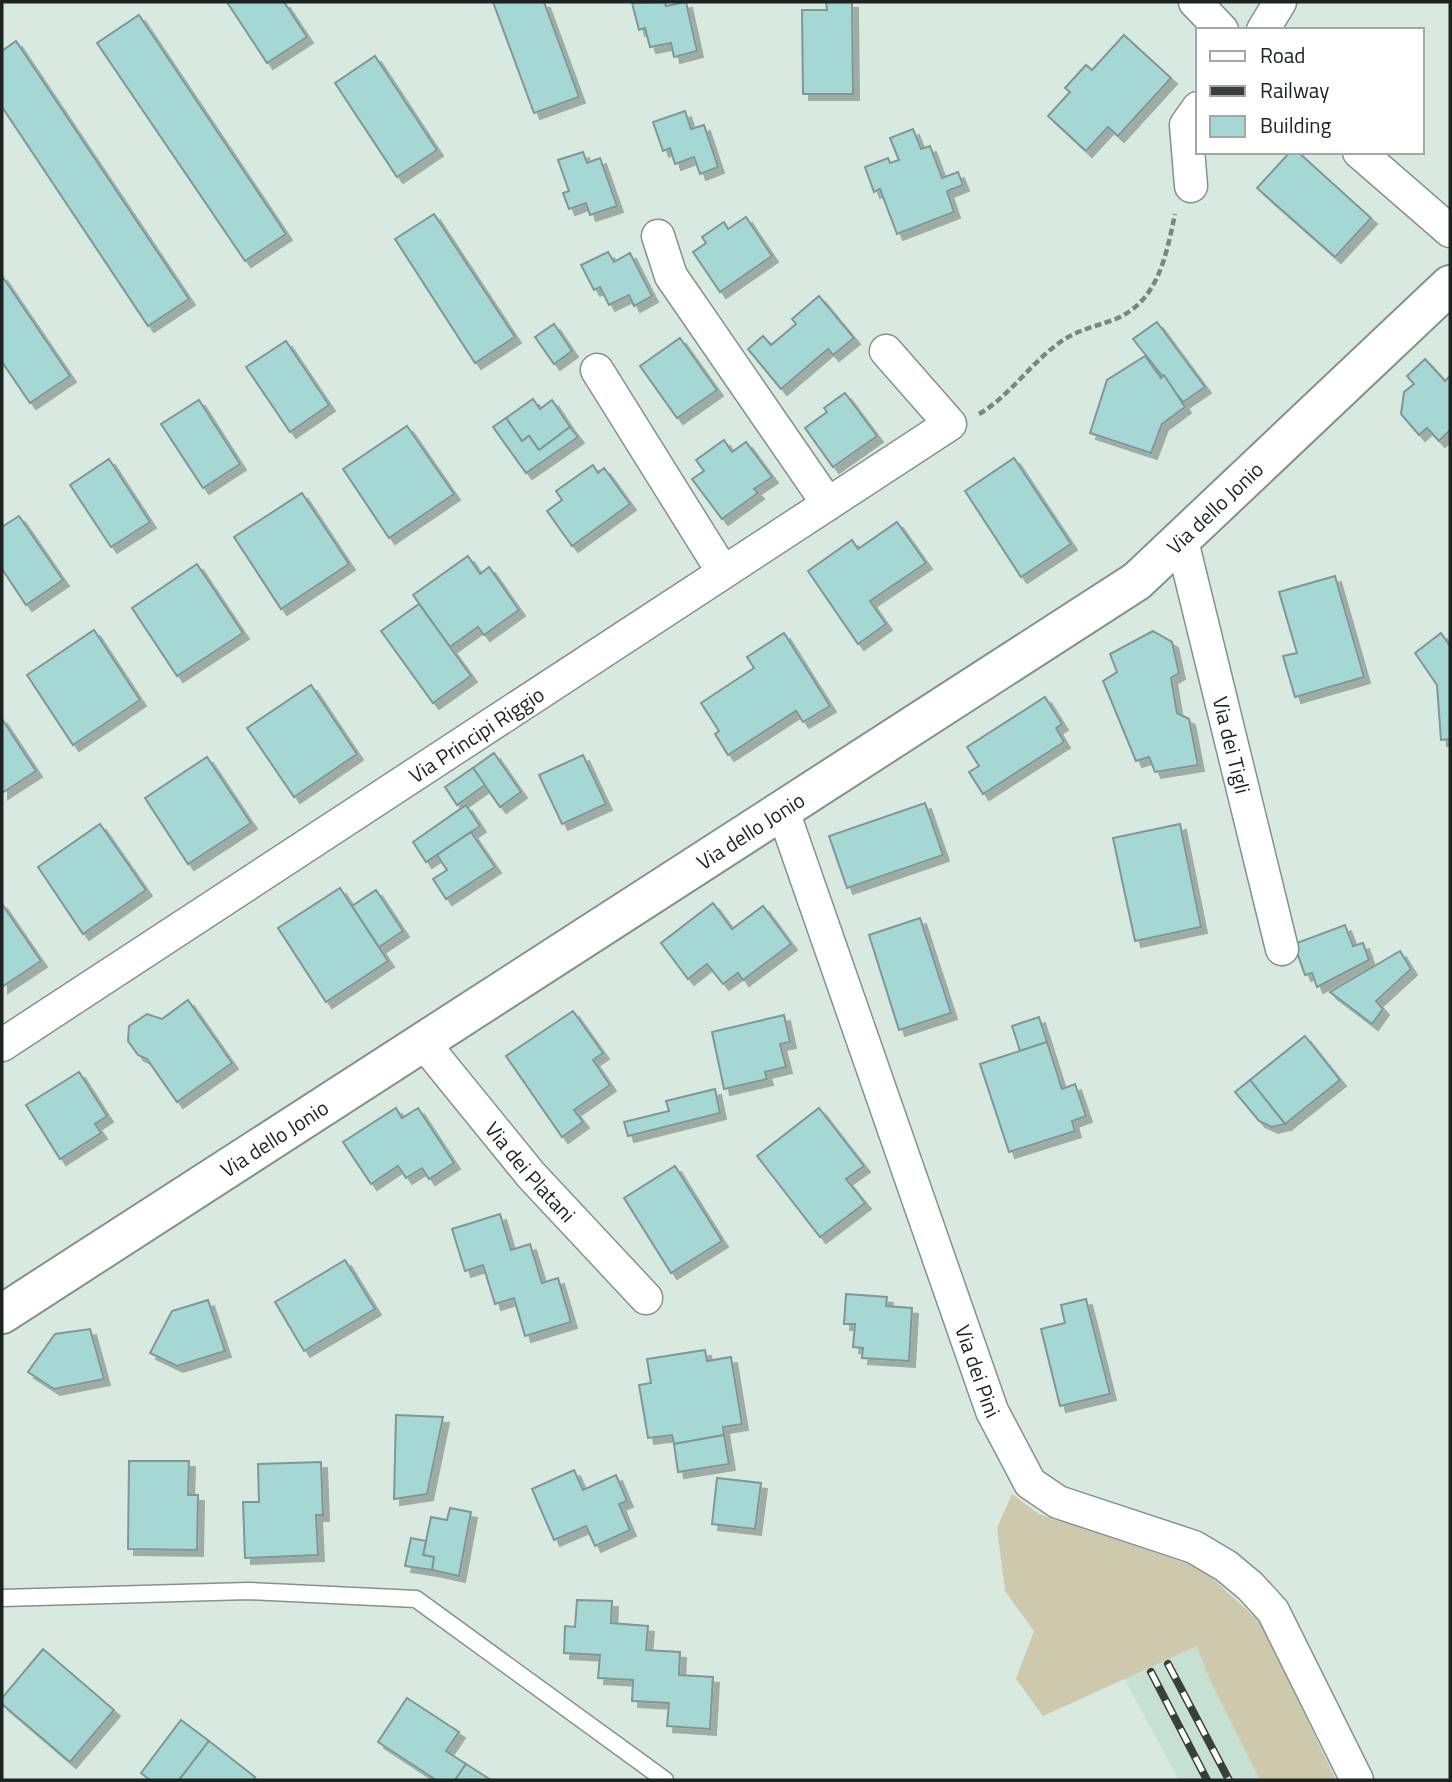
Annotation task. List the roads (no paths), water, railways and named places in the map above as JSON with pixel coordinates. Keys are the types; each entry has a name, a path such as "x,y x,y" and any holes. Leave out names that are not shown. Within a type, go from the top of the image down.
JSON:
{"street":[{"path":"1195,2 1221,28"},
{"path":"1264,28 1280,2"},
{"path":"1191,187 1186,125 1196,111"},
{"path":"1361,154 1450,232"},
{"path":"658,236 671,276 828,504"},
{"name":"Via dello Jonio","path":"2,1314 1137,580 1182,541 1450,285"},
{"name":"Via Principi Riggio","path":"2,1045 950,424 886,351"},
{"path":"597,370 723,572"},
{"name":"Via dei Tigli","path":"1182,541 1282,949"},
{"name":"Via dei Pini","path":"783,811 992,1411 1017,1462 1030,1483 1058,1502 1194,1547 1226,1566 1250,1586 1273,1611 1357,1780"},
{"name":"Via dei Platani","path":"422,1041 531,1175 646,1298"}],"lane":[{"path":"2,1598 248,1591 416,1599 665,1780"}],"railway":[{"path":"1168,1664 1229,1780"},
{"path":"1151,1672 1207,1780"}]}
